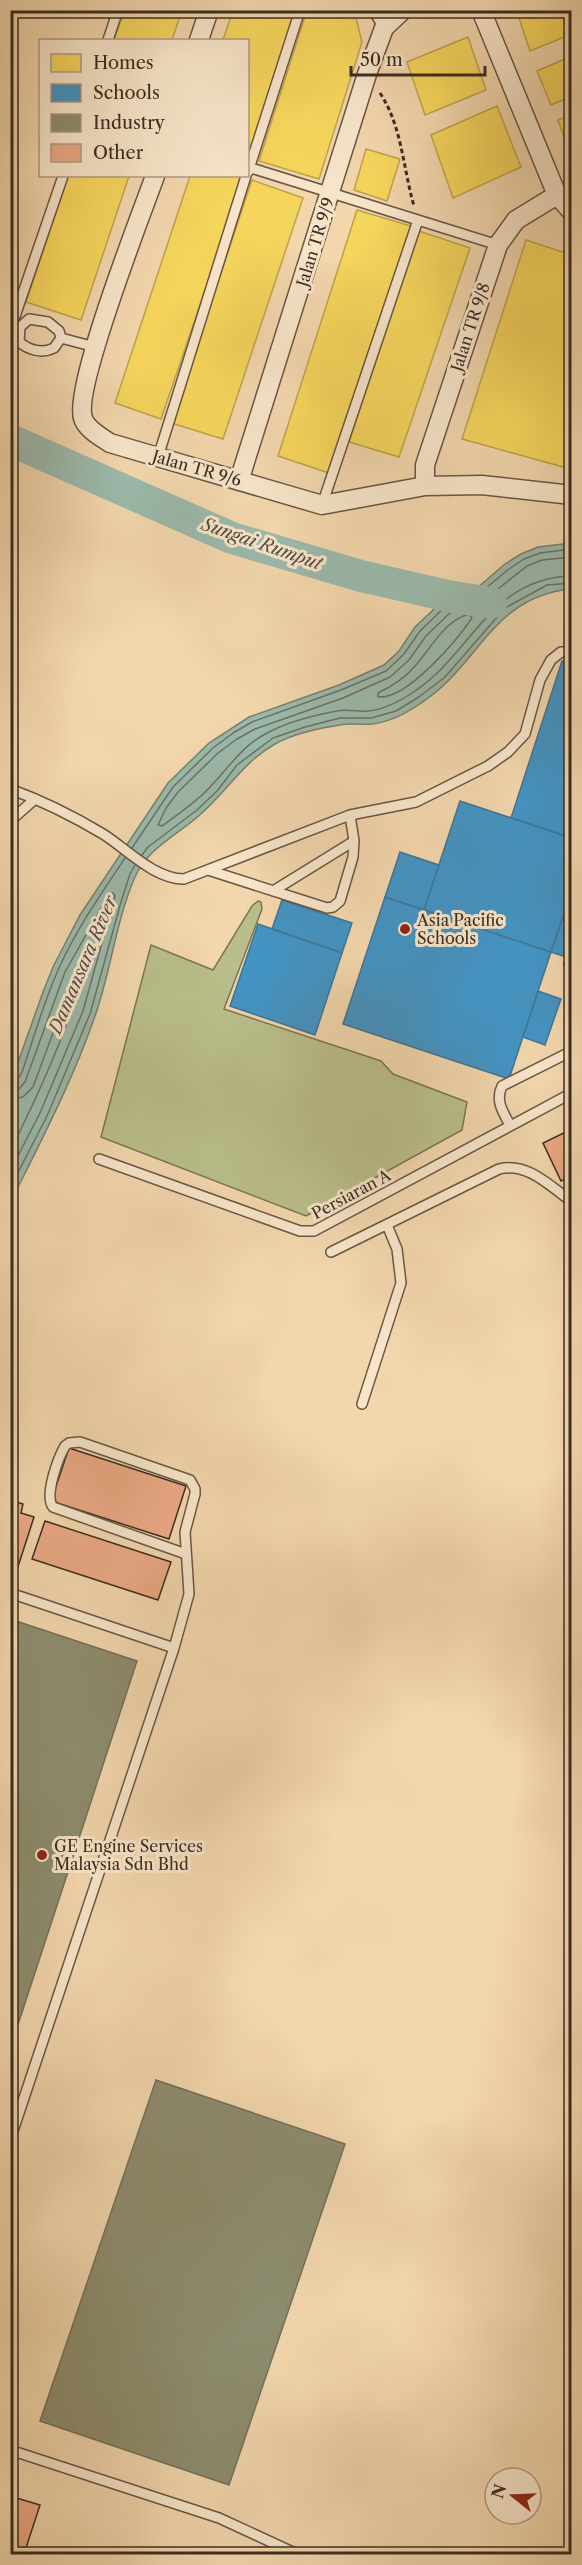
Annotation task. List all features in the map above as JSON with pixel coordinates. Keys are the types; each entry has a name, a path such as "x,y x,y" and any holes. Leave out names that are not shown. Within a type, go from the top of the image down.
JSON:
{"street":[{"path":"199,39 209,10"},
{"name":"Jalan TR 9/9","path":"240,481 368,74 384,28 403,10"},
{"path":"481,10 557,195 572,212"},
{"name":"Jalan TR 9/6","path":"155,177 95,347 82,395 83,418 93,432 110,443 322,505 425,486 482,485 572,495"},
{"name":"Jalan TR 9/8","path":"425,486 425,465 498,245 516,219 557,195"}],"lane":[{"path":"108,39 118,10"},
{"path":"249,167 300,10"},
{"path":"373,10 384,28"},
{"path":"249,170 330,192 498,245"},
{"path":"19,331 13,322 63,177"},
{"path":"158,457 246,177"},
{"path":"322,505 418,220"},
{"path":"36,319 54,326 61,338 58,345 50,351 34,350 19,342 19,331 24,322 36,319"},
{"path":"61,338 95,347"},
{"path":"10,789 36,799 105,835 155,870 174,879 184,879 350,815 416,802 488,766 508,752 525,734 545,669 551,660 561,652 572,652"},
{"path":"10,821 36,799"},
{"path":"208,870 327,908 333,907 340,901 352,857 354,841 350,815"},
{"path":"273,891 354,841"},
{"path":"510,1125 499,1103 498,1094 502,1086 572,1051"},
{"name":"Persiaran A","path":"99,1158 300,1232 314,1231 572,1093"},
{"path":"332,1252 499,1169 522,1168 572,1202"},
{"path":"362,1404 401,1283 398,1249 387,1225"},
{"path":"10,2140 174,1648 189,1594 186,1554 184,1532 195,1489 190,1480 80,1442 69,1443 65,1446 49,1493 53,1507 186,1554"},
{"path":"10,1593 174,1648"},
{"path":"10,2450 219,2517 297,2554"}],"path":[{"path":"368,74 390,108 418,220"}],"green space":[{"path":"258,901 261,902 262,909 224,1009 381,1061 393,1074 467,1102 462,1130 306,1216 101,1137 151,945 213,970 252,906"}],"water":[{"name":"Damansara River","path":"571,543 571,589 544,595 522,605 504,618 458,670 421,703 404,714 385,721 372,724 344,724 298,734 282,740 264,751 203,812 148,857 128,893 101,999 77,1063 11,1201 11,1082 43,992 53,967 80,915 168,783 209,743 249,717 339,685 384,665 399,651 415,627 448,596 477,588 505,564 521,554 538,547"}],"building: Homes":[{"path":"124,10 182,10 172,39 114,39"},
{"path":"233,10 296,10 250,155 249,39 223,39"},
{"path":"307,10 354,10 362,42 319,179 259,161"},
{"path":"520,10 572,10 572,34 530,51 517,12"},
{"path":"468,37 486,90 425,115 407,62"},
{"path":"572,56 572,96 551,105 537,71"},
{"path":"497,106 521,167 453,198 431,135"},
{"path":"572,114 572,161 558,120"},
{"path":"366,149 400,159 387,201 354,190"},
{"path":"68,177 129,177 81,320 26,302"},
{"path":"190,177 244,177 161,419 115,403"},
{"path":"252,180 303,198 223,439 171,423"},
{"path":"357,210 411,226 329,473 278,456"},
{"path":"419,231 470,248 399,457 349,442"},
{"path":"526,240 572,255 572,454 567,468 462,439"}],"building: Schools":[{"path":"562,661 572,665 572,838 511,818"},
{"path":"460,801 572,838 572,890 551,952 424,910"},
{"path":"400,852 439,865 424,910 385,897"},
{"path":"572,890 572,959 551,952"},
{"path":"385,897 551,952 509,1079 343,1024"},
{"path":"282,900 352,923 342,953 272,929"},
{"path":"258,924 342,953 315,1035 230,1006"},
{"path":"538,991 561,999 545,1045 523,1037"}],"building: Industry":[{"name":"GE Engine Services Malaysia Sdn Bhd","path":"10,1619 137,1661 10,2049"},
{"path":"156,2080 345,2144 229,2485 40,2421"}],"building: Other":[{"path":"572,1129 572,1176 561,1181 543,1143"},
{"path":"69,1448 186,1486 169,1539 51,1501"},
{"path":"10,1500 23,1504 21,1513 34,1517 14,1579 10,1577 10,1535 16,1519 10,1517"},
{"path":"45,1521 171,1562 158,1600 32,1559"},
{"path":"10,2496 40,2505 24,2554 10,2554"}],"waterway":[{"name":"Sungai Rumput","path":"10,440 232,538 361,576 448,596 491,603"}],"place":[{"name":"Asia Pacific Schools","path":"405,929"},
{"name":"GE Engine Services Malaysia Sdn Bhd","path":"42,1855"}]}
